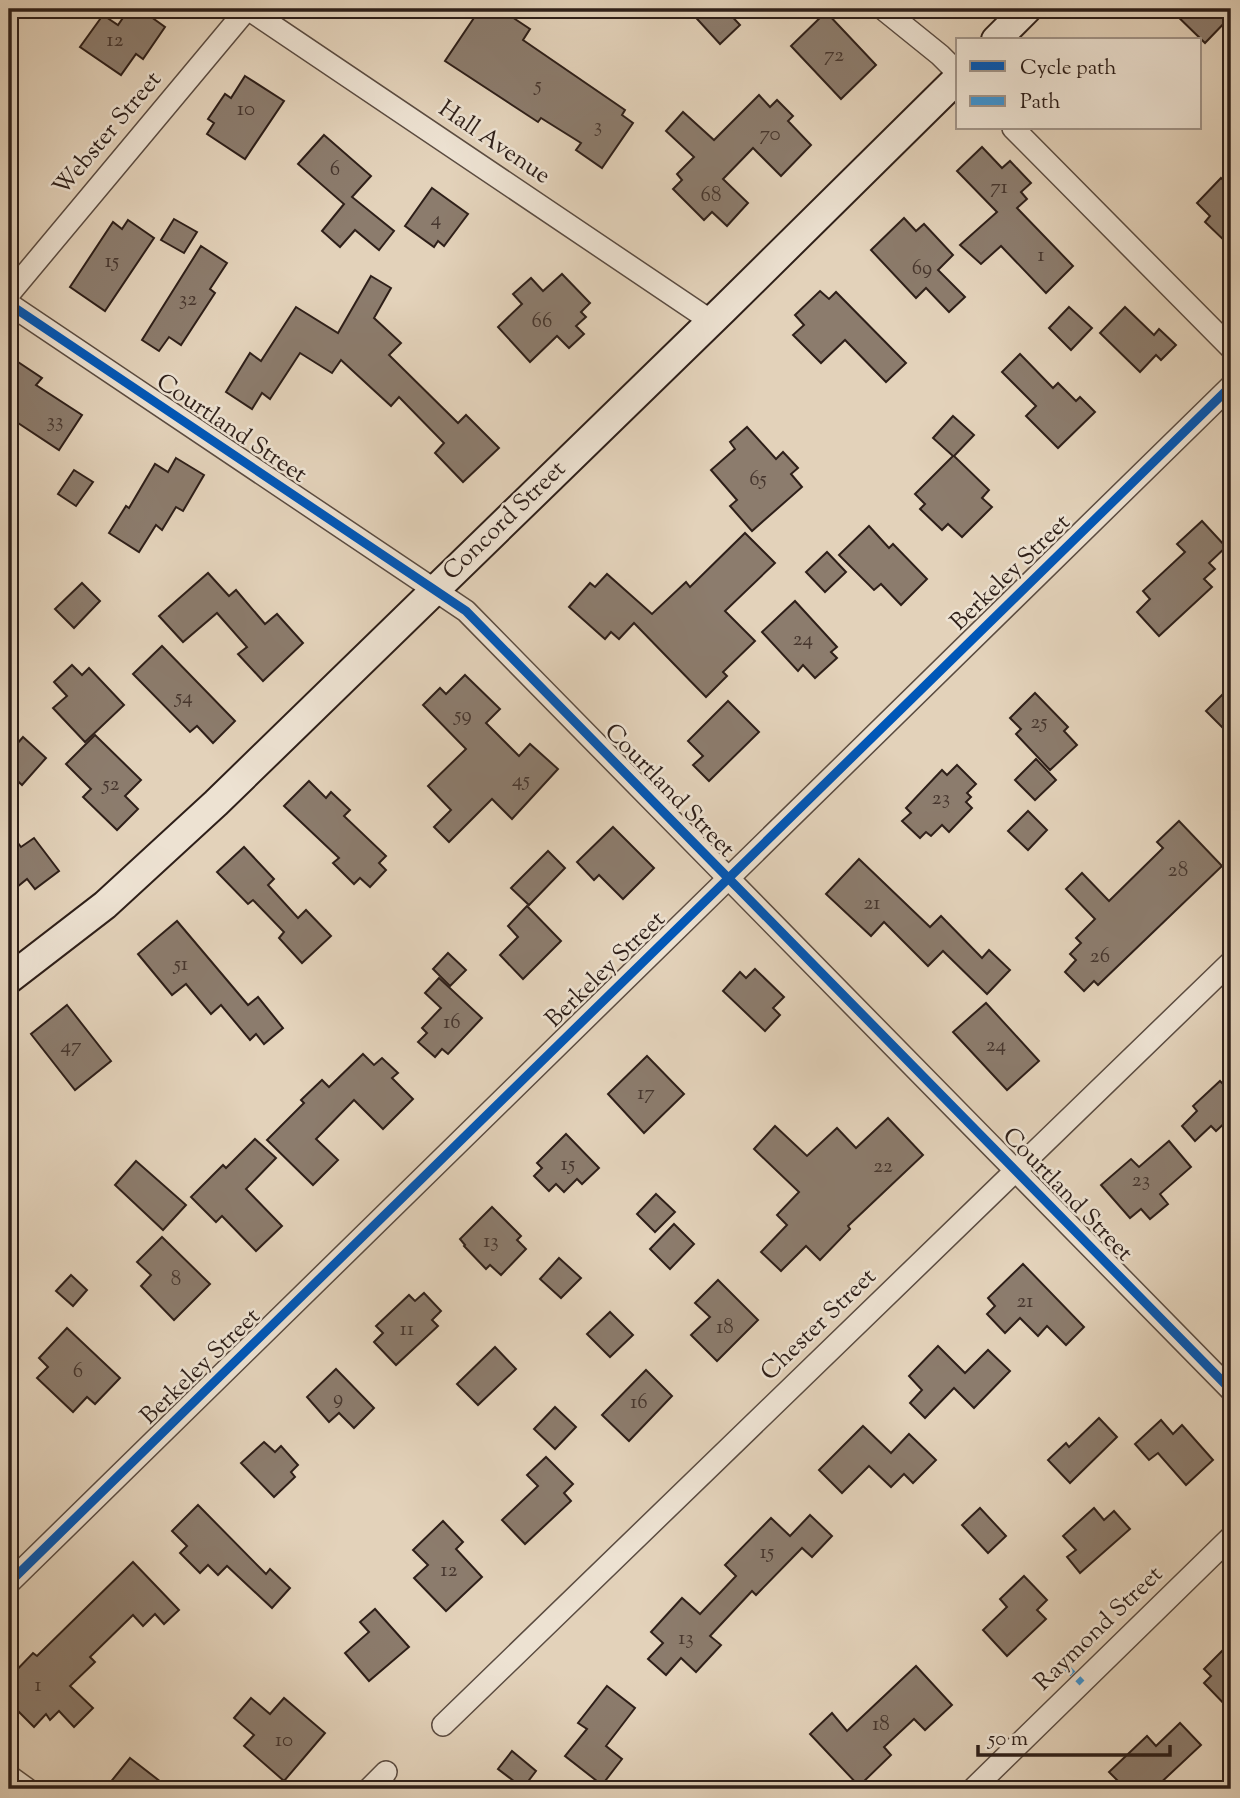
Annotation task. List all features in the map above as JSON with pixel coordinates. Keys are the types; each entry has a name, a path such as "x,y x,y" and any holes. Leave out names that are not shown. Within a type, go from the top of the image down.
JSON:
{"main road":[{"path":"998,38 1027,9"},
{"name":"Concord Street","path":"9,979 104,905 150,864 711,321 956,77"}],"street":[{"name":"Webster Street","path":"9,294 248,9"},
{"name":"Hall Avenue","path":"248,9 711,321"},
{"path":"883,9 956,73"},
{"path":"1015,130 1231,348"},
{"name":"Courtland Street","path":"9,304 436,588 466,611 1231,1391"},
{"name":"Berkeley Street","path":"9,1583 1231,386"},
{"name":"Chester Street","path":"443,1725 1231,962"},
{"name":"Raymond Street","path":"973,1789 1231,1536"},
{"path":"369,1789 386,1772"},
{"path":"9,1776 27,1789"}],"building":[{"path":"129,9 140,9 165,27 143,59 136,54 121,75 80,47 103,15 118,25"},
{"path":"480,9 500,9 530,29 523,40 625,110 622,115 633,123 602,168 576,150 581,143 541,118 538,122 445,61"},
{"path":"688,9 725,9 740,25 720,44"},
{"path":"1170,9 1231,9 1231,16 1205,43"},
{"path":"826,12 876,65 841,99 791,46"},
{"path":"245,76 284,101 245,159 207,134 214,123 208,119 225,94 231,98"},
{"path":"759,95 770,107 777,100 793,116 788,121 811,145 781,176 753,148 723,179 748,203 727,226 712,212 704,220 673,189 682,180 677,174 694,157 666,131 683,112 714,140"},
{"path":"324,135 371,176 352,197 394,231 379,250 355,230 340,247 322,231 344,204 298,164"},
{"path":"982,147 1002,168 1010,161 1031,183 1021,192 1027,199 1017,208 1073,266 1046,293 1001,246 981,264 960,245 997,212 957,171"},
{"path":"1221,178 1231,187 1231,247 1205,222 1210,216 1197,203"},
{"path":"432,188 468,214 444,246 438,241 434,247 405,226"},
{"path":"904,218 916,231 924,224 953,255 938,270 965,297 949,312 926,288 916,298 871,250"},
{"path":"174,219 197,232 184,253 161,240"},
{"path":"128,220 154,238 105,311 70,287 113,222 122,229"},
{"path":"201,246 227,263 210,289 215,293 181,345 169,337 159,351 142,340"},
{"path":"562,274 590,303 581,312 586,317 576,326 584,334 569,348 557,336 530,362 498,327 522,304 513,294 531,278 543,291"},
{"path":"371,276 391,288 374,318 401,343 389,355 458,423 466,415 499,448 463,482 435,453 444,443 399,397 391,406 341,360 332,373 300,353 270,399 262,393 252,409 226,392 250,353 261,361 296,307 338,333"},
{"path":"820,291 829,299 836,292 906,363 886,382 845,340 821,363 793,335 804,325 795,315"},
{"path":"1069,307 1092,328 1071,350 1049,328"},
{"path":"1125,307 1154,335 1159,329 1176,345 1161,360 1156,355 1140,372 1100,333"},
{"path":"1020,354 1053,388 1058,383 1076,401 1080,397 1095,412 1058,448 1026,416 1036,406 1002,372"},
{"path":"9,356 42,378 36,385 82,415 59,450 9,417"},
{"path":"953,416 974,435 954,456 989,490 982,498 992,507 962,537 948,524 942,530 920,509 925,504 915,494 953,456 933,438"},
{"path":"747,427 776,459 783,452 798,468 791,474 802,487 752,531 730,506 737,500 711,470 735,449 730,442"},
{"path":"176,458 204,475 183,511 176,507 162,530 156,525 139,552 109,533 126,506 129,508 155,464 168,472"},
{"path":"74,470 93,482 76,506 58,494"},
{"path":"1202,521 1226,547 1209,563 1215,569 1204,579 1212,587 1159,636 1137,612 1150,599 1143,591 1185,552 1177,544"},
{"path":"869,526 889,548 893,544 927,579 901,605 881,584 874,590 839,555"},
{"path":"745,533 775,563 725,611 755,641 723,672 727,676 706,697 634,623 619,639 611,632 605,639 569,607 590,583 595,587 607,574 652,614 686,582 690,587"},
{"path":"827,552 846,572 825,592 806,572"},
{"path":"208,573 229,596 236,590 265,624 277,614 303,643 263,681 238,654 247,647 217,613 183,642 159,616"},
{"path":"82,583 100,601 74,628 55,609"},
{"path":"795,601 837,647 831,652 837,658 815,678 803,665 798,671 762,632"},
{"path":"162,646 235,721 213,743 197,726 190,732 133,674"},
{"path":"72,665 82,675 89,668 124,705 85,742 53,708 67,696 54,682"},
{"path":"465,675 500,709 486,723 519,756 530,744 558,769 512,819 492,799 449,842 434,827 451,810 428,786 466,749 423,705 440,688 446,694"},
{"path":"1231,686 1231,736 1206,711"},
{"path":"1035,693 1068,727 1064,731 1077,745 1050,770 1016,734 1021,729 1010,718"},
{"path":"728,701 759,732 709,781 693,765 703,756 688,741"},
{"path":"95,735 141,780 125,796 138,809 117,830 83,797 91,789 66,764"},
{"path":"23,737 46,758 22,785 9,773 9,753"},
{"path":"1036,759 1056,780 1035,800 1015,780"},
{"path":"957,765 976,784 967,793 971,797 966,802 972,808 949,832 942,825 931,836 926,832 920,838 902,821 911,813 906,808 942,770 947,775"},
{"path":"309,781 326,798 331,792 350,810 344,816 386,856 379,863 386,870 370,887 360,878 354,884 333,863 339,858 284,806"},
{"path":"1028,811 1047,830 1028,850 1008,831"},
{"path":"1179,821 1222,866 1098,985 1094,981 1084,991 1065,972 1076,960 1070,954 1081,943 1076,938 1095,919 1066,889 1082,873 1109,901 1163,848 1157,842"},
{"path":"613,827 654,868 623,899 599,875 594,880 577,862"},
{"path":"9,831 21,847 34,838 59,871 35,889 27,879 17,887 9,876"},
{"path":"244,847 274,879 268,885 298,918 306,910 331,936 302,963 279,938 284,932 253,900 248,904 217,872"},
{"path":"548,851 565,868 529,905 511,888"},
{"path":"859,859 930,927 941,916 982,958 989,950 1010,970 987,994 943,951 928,966 884,922 871,936 826,894"},
{"path":"527,906 561,941 523,979 500,955 518,937 508,926"},
{"path":"177,921 248,1005 258,997 283,1028 264,1044 256,1034 250,1040 221,1005 211,1014 186,984 172,995 138,954"},
{"path":"448,953 466,970 450,986 433,969"},
{"path":"755,969 784,997 773,1008 780,1015 765,1031 723,991 740,972 746,978"},
{"path":"439,978 482,1018 448,1054 442,1049 435,1057 418,1042 427,1033 422,1028 441,1008 425,993"},
{"path":"986,1003 1039,1061 1007,1090 953,1032"},
{"path":"67,1005 111,1061 75,1090 31,1034"},
{"path":"363,1054 374,1065 382,1058 398,1073 392,1078 413,1099 383,1129 354,1100 316,1139 338,1160 313,1185 267,1140 304,1103 301,1100 322,1080 329,1087"},
{"path":"647,1056 684,1094 644,1133 608,1094"},
{"path":"1220,1081 1231,1092 1231,1117 1216,1131 1211,1126 1195,1141 1182,1126 1197,1111 1193,1106"},
{"path":"888,1118 923,1155 848,1226 850,1229 820,1260 806,1246 781,1271 761,1252 787,1225 777,1215 799,1192 754,1149 775,1126 807,1156 837,1128 856,1148"},
{"path":"566,1134 599,1168 582,1184 577,1179 564,1192 556,1184 549,1191 534,1176 542,1168 537,1163"},
{"path":"255,1139 276,1158 246,1189 282,1226 256,1251 222,1216 216,1222 191,1197 223,1165 226,1168"},
{"path":"1169,1141 1191,1167 1160,1194 1168,1204 1150,1219 1141,1209 1130,1218 1101,1185 1131,1159 1139,1167"},
{"path":"136,1161 186,1205 163,1230 115,1185"},
{"path":"656,1194 675,1212 655,1232 637,1214"},
{"path":"492,1207 521,1236 517,1240 526,1249 501,1275 490,1265 486,1269 460,1239"},
{"path":"674,1224 694,1244 670,1269 650,1249"},
{"path":"162,1237 210,1284 174,1320 141,1286 151,1275 137,1262"},
{"path":"559,1258 581,1278 561,1298 540,1279"},
{"path":"1023,1264 1084,1327 1066,1345 1047,1326 1038,1336 1020,1318 1005,1333 987,1314 995,1306 988,1298"},
{"path":"71,1275 87,1290 73,1306 56,1291"},
{"path":"718,1280 758,1320 717,1361 691,1335 710,1317 695,1303"},
{"path":"424,1293 441,1311 432,1320 438,1326 396,1365 374,1342 383,1333 376,1326 409,1295 415,1301"},
{"path":"610,1312 633,1335 610,1357 587,1334"},
{"path":"67,1328 120,1378 95,1404 87,1397 73,1412 37,1378 48,1367 39,1358"},
{"path":"938,1346 965,1373 988,1350 1010,1371 974,1408 954,1388 925,1418 910,1403 922,1390 909,1376"},
{"path":"495,1347 516,1369 478,1405 457,1384"},
{"path":"336,1369 374,1408 354,1428 339,1413 329,1422 307,1397"},
{"path":"646,1370 672,1396 629,1441 602,1415"},
{"path":"555,1407 576,1427 555,1449 534,1429"},
{"path":"1099,1418 1117,1437 1070,1483 1048,1460 1066,1443 1069,1447"},
{"path":"1161,1420 1173,1434 1182,1425 1213,1460 1186,1485 1158,1453 1149,1460 1135,1444"},
{"path":"863,1426 891,1453 909,1434 936,1460 913,1483 904,1474 891,1487 869,1466 842,1493 819,1470"},
{"path":"264,1442 275,1452 281,1446 298,1465 291,1472 295,1477 274,1497 241,1463"},
{"path":"546,1457 573,1484 564,1493 571,1501 525,1544 502,1520 538,1486 527,1475"},
{"path":"198,1505 266,1574 270,1569 290,1588 272,1608 227,1566 218,1575 208,1565 200,1573 180,1553 187,1546 172,1531"},
{"path":"980,1508 1006,1536 988,1553 962,1525"},
{"path":"1094,1508 1104,1520 1114,1511 1130,1529 1080,1573 1067,1557 1076,1550 1063,1536"},
{"path":"810,1515 832,1536 812,1557 802,1548 756,1595 752,1591 710,1636 721,1645 696,1672 681,1658 666,1675 648,1659 663,1643 651,1632 682,1598 700,1614 736,1576 725,1565 771,1518 790,1536"},
{"path":"443,1521 463,1542 456,1549 482,1577 446,1611 414,1578 428,1565 413,1550"},
{"path":"133,1562 179,1610 164,1624 155,1614 143,1626 133,1615 90,1657 95,1662 70,1686 93,1708 74,1727 59,1711 50,1720 46,1714 34,1727 9,1702 9,1678 33,1653 37,1656"},
{"path":"1024,1576 1047,1600 1037,1610 1046,1619 1007,1656 983,1630 1007,1607 1000,1599"},
{"path":"375,1609 409,1647 369,1681 345,1653 369,1632 360,1622"},
{"path":"1231,1642 1231,1711 1204,1683 1211,1676 1204,1669"},
{"path":"916,1666 952,1705 925,1730 914,1719 884,1747 891,1755 859,1786 810,1734 832,1713 847,1731"},
{"path":"607,1686 635,1708 606,1746 622,1759 602,1785 565,1756 587,1729 578,1723"},
{"path":"251,1698 270,1714 284,1698 325,1733 284,1781 244,1746 254,1735 234,1718"},
{"path":"1180,1723 1201,1745 1154,1789 1126,1789 1109,1772 1147,1736 1156,1746"},
{"path":"512,1751 536,1771 523,1788 498,1769"},
{"path":"130,1758 170,1789 105,1789"}],"marked path":[{"path":"1063,1664 1082,1683"}],"cycle path":[{"path":"9,304 466,611 1231,1390"},
{"path":"9,1583 1231,386"}]}
